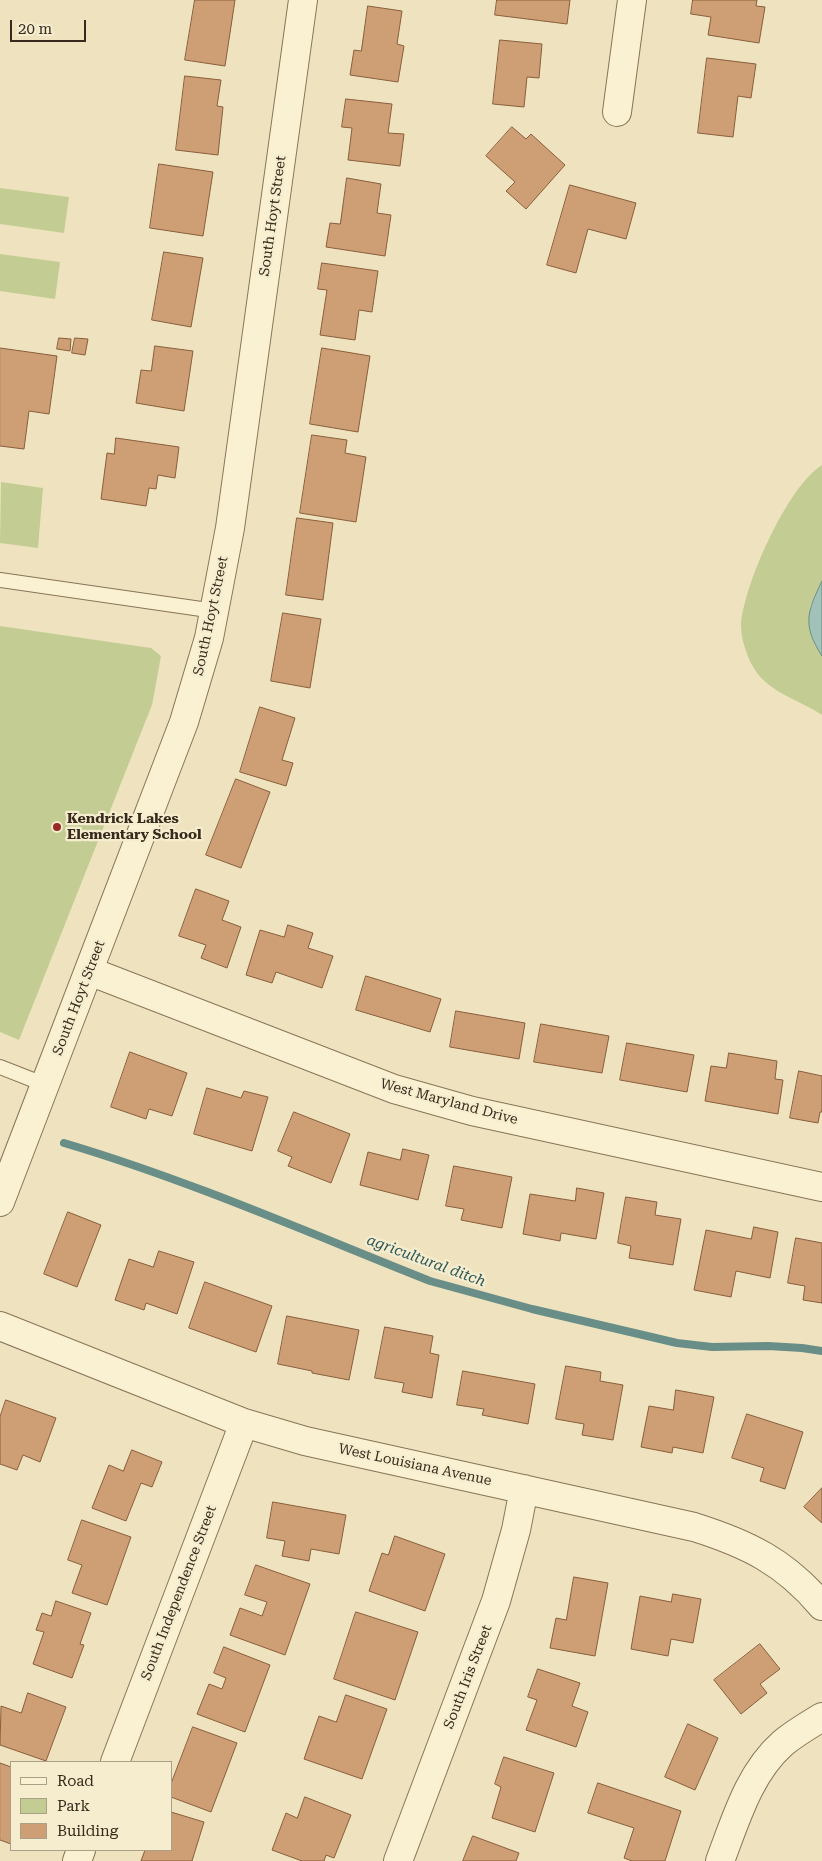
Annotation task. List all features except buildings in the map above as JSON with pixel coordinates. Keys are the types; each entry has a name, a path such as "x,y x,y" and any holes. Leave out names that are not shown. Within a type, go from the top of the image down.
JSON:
{"street":[{"name":"South Hoyt Street","path":"0,1202 184,722 202,666 215,611 230,528 303,0"},
{"path":"617,112 632,0"},
{"name":"West Maryland Drive","path":"89,971 394,1089 472,1111 822,1188"},
{"name":"West Louisiana Avenue","path":"0,1326 244,1423 305,1441 694,1528 733,1540 753,1549 790,1573 822,1606"},
{"name":"South Independence Street","path":"114,1761 244,1423"},
{"name":"South Iris Street","path":"398,1861 496,1601 512,1549 524,1489"},
{"path":"720,1861 747,1793 766,1762 784,1742 822,1717"}],"lane":[{"path":"0,580 215,611"},
{"path":"0,1068 46,1085"}],"green space":[{"path":"0,188 69,197 64,233 0,224"},
{"path":"0,254 60,262 55,299 0,291"},
{"path":"822,465 822,581 810,607 814,643 822,656 822,715 765,682 752,665 746,651 741,625 750,586 759,562 782,514 795,494"},
{"path":"1,482 43,488 38,548 0,543"},
{"name":"Kendrick Lakes Elementary School","path":"0,626 151,648 161,656 152,705 19,1040 0,1032"}],"water":[{"path":"822,581 822,656 811,636 809,619 813,601"}],"waterway":[{"name":"agricultural ditch","path":"64,1143 203,1190 430,1281 532,1309 677,1343 712,1347 768,1346 822,1351"}],"place":[{"name":"Kendrick Lakes Elementary School","path":"57,827"}]}
